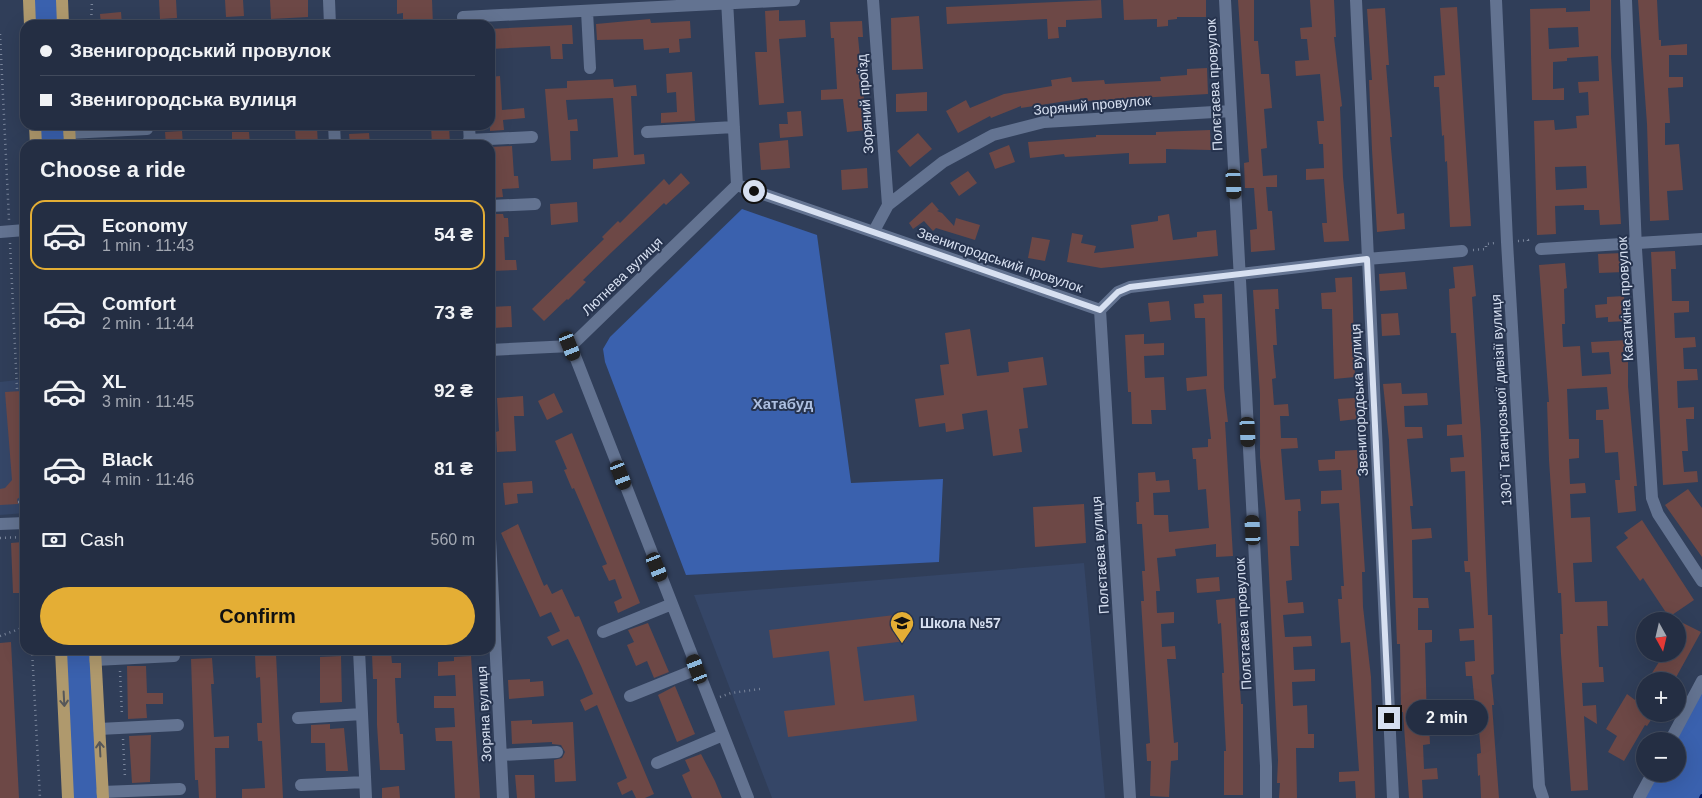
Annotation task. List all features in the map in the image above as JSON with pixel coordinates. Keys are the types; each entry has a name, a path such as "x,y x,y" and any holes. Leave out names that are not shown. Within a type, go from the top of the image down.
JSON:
{"main road":[{"path":"29,0 30,20"},
{"path":"62,0 63,20"},
{"path":"61,655 68,798"},
{"path":"95,655 103,795"}],"street":[{"path":"329,0 330,20"},
{"path":"463,20 463,17 794,0"},
{"name":"Зоряний проїзд","path":"873,0 888,205"},
{"name":"Полєтаєва провулок","path":"1225,0 1266,766 1266,798"},
{"name":"Звенигородська вулиця","path":"1356,0 1393,798"},
{"name":"130-ї Таганрозької дивізії вулиця","path":"1496,0 1507,252 1540,794"},
{"name":"Касаткіна провулок","path":"1626,0 1636,243 1652,498 1658,514 1702,581"},
{"path":"727,2 737,185"},
{"path":"587,10 590,68"},
{"name":"Зоряний провулок","path":"874,231 888,205 943,162 993,135 1044,122 1230,111"},
{"path":"647,132 734,127"},
{"path":"69,134 131,130"},
{"path":"495,140 532,137"},
{"name":"Звенигородський провулок","path":"737,185 1100,310"},
{"name":"Лютнева вулиця","path":"570,346 737,185"},
{"path":"495,206 535,204"},
{"path":"5,232 20,230"},
{"path":"1542,249 1702,239"},
{"path":"1100,310 1124,288 1367,259 1462,251"},
{"name":"Полєтаєва вулиця","path":"1100,310 1130,798"},
{"path":"495,350 570,346 748,798"},
{"path":"0,524 20,523"},
{"path":"604,632 672,604"},
{"name":"Зоряна вулиця","path":"495,638 503,798"},
{"path":"95,655 174,656"},
{"path":"359,655 366,798"},
{"path":"630,696 697,669"},
{"path":"1675,732 1702,681"},
{"path":"298,718 362,714"},
{"path":"99,729 178,725"},
{"path":"657,763 723,735"},
{"path":"501,755 557,752"},
{"path":"301,785 366,782"},
{"path":"1640,798 1648,782"},
{"path":"103,795 180,789"}],"path":[{"path":"91,20 92,0"},
{"path":"0,34 5,232 17,389 20,389"},
{"path":"1486,244 1486,249"},
{"path":"0,538 20,537"},
{"path":"0,636 20,629"},
{"path":"32,655 40,798"},
{"path":"710,700 732,692 760,689"}],"shaded area":[{"path":"29,0 63,0 64,20 30,20"},
{"path":"35,130 69,130 70,140 36,140"},
{"path":"742,209 817,235 851,483 943,479 939,562 686,575 605,362 603,349 610,337"},
{"path":"20,380 20,513 0,515 0,382"},
{"name":"Школа №57","path":"1084,563 1105,798 772,798 694,595"},
{"path":"60,655 95,655 103,798 68,798"},
{"path":"1702,684 1702,798 1634,798 1644,782 1686,782 1686,732 1673,732 1679,722 1686,722 1686,711"}],"building":[{"path":"159,0 176,0 177,18 160,19"},
{"path":"225,0 243,0 244,16 226,17"},
{"path":"270,0 308,0 308,17 271,19"},
{"path":"397,0 432,0 433,20 403,20 403,13 397,14"},
{"path":"1101,0 1102,18 1066,20 1066,27 1058,27 1059,38 1048,39 1047,19 947,24 946,7"},
{"path":"1123,0 1206,0 1206,17 1177,17 1177,19 1168,20 1168,26 1157,27 1157,19 1124,20"},
{"path":"1238,0 1254,0 1254,41 1258,41 1261,74 1269,74 1272,108 1264,109 1267,148 1261,149 1263,176 1277,175 1277,187 1266,187 1268,211 1272,211 1275,250 1251,252 1250,230 1257,229 1254,188 1245,188 1244,163 1249,162"},
{"path":"1310,0 1334,0 1336,37 1334,37 1342,106 1340,107 1343,177 1349,241 1324,242 1322,223 1327,223 1324,179 1306,180 1306,169 1324,168 1323,144 1319,144 1317,121 1324,121 1320,74 1296,76 1295,61 1309,60 1307,39 1301,39 1300,28 1312,27"},
{"path":"1590,0 1611,0 1611,56 1621,224 1600,225 1599,210 1584,210 1584,205 1555,206 1556,234 1537,235 1534,121 1554,120 1555,130 1577,128 1576,116 1589,115 1588,92 1579,93 1578,82 1599,81 1598,56 1567,58 1567,61 1553,62 1553,89 1564,88 1564,100 1532,100 1530,9 1566,8 1566,12 1590,11","holes":["1578,27 1579,47 1549,49 1548,28","1586,166 1587,188 1556,190 1555,167"]},
{"path":"1638,0 1657,0 1661,46 1687,44 1687,55 1669,55 1669,77 1683,77 1683,87 1668,88 1670,123 1665,123 1665,145 1679,144 1683,190 1667,191 1669,220 1650,221 1647,124"},
{"path":"1457,7 1471,226 1450,227 1447,161 1445,162 1444,135 1442,136 1439,87 1434,87 1434,76 1445,75 1440,8"},
{"path":"1385,8 1389,65 1386,65 1392,137 1390,137 1397,214 1404,213 1405,229 1377,232 1369,80 1372,80 1367,9"},
{"path":"779,10 779,21 805,20 806,37 779,39 784,103 759,105 755,52 767,52 765,11"},
{"path":"121,12 122,20 101,20 100,14"},
{"path":"919,16 923,69 892,70 891,18"},
{"path":"650,19 651,23 690,21 691,38 679,39 680,52 669,53 669,48 644,50 643,39 597,40 596,24"},
{"path":"862,21 863,37 858,37 867,130 847,132 843,99 821,100 821,90 837,89 834,38 831,38 830,22"},
{"path":"572,25 573,44 562,44 563,59 551,59 550,46 495,49 495,29"},
{"path":"1207,68 1208,94 1086,101 1086,98 1021,108 1021,106 991,118 990,116 958,133 946,111 966,100 970,108 1004,94 1052,86 1051,80 1071,77 1072,82 1104,80 1105,84 1161,81 1160,77 1187,75 1187,69"},
{"path":"692,72 695,121 661,123 661,113 677,112 676,92 667,93 666,74"},
{"path":"495,76 500,76 502,110 524,108 525,118 503,120 504,130 490,131 495,130"},
{"path":"613,79 614,87 636,85 637,96 631,96 634,155 644,154 645,164 593,169 593,159 618,157 613,98 566,100 568,120 577,119 578,131 570,131 571,160 551,161 545,89 567,88 567,81"},
{"path":"927,92 927,111 896,112 896,94"},
{"path":"801,111 803,136 780,138 779,124 788,124 787,112"},
{"path":"295,130 317,130 318,140 296,140"},
{"path":"431,130 449,130 450,140 432,140"},
{"path":"1210,130 1211,150 1166,149 1166,163 1129,164 1129,153 1065,157 1064,154 1030,158 1028,142 1096,137 1096,135 1156,135 1156,132"},
{"path":"182,131 183,140 166,140 165,132"},
{"path":"232,132 249,132 250,140 232,140"},
{"path":"369,133 370,140 350,140 349,134"},
{"path":"918,133 932,149 910,167 897,151"},
{"path":"788,140 790,168 761,170 759,143"},
{"path":"1009,145 1015,162 995,169 989,153"},
{"path":"512,146 514,176 518,176 519,188 502,189 503,197 495,198 495,147"},
{"path":"867,168 868,188 842,190 841,170"},
{"path":"968,171 977,183 959,196 950,183"},
{"path":"681,173 690,183 666,205 664,203 614,250 583,280 586,282 568,300 544,321 532,309 604,239 602,237 618,221 620,223 664,179 669,185"},
{"path":"577,202 578,222 551,225 550,204"},
{"path":"932,202 939,210 937,211 942,213 954,226 956,218 980,225 975,240 936,228 933,231 924,221 913,229 909,223"},
{"path":"495,214 503,214 504,218 508,218 509,237 504,237 505,260 516,260 517,270 495,271"},
{"path":"1169,214 1173,240 1197,237 1197,232 1216,230 1218,256 1101,268 1067,262 1072,233 1083,235 1081,243 1096,246 1094,253 1134,248 1131,225 1158,221 1158,216"},
{"path":"1032,237 1050,240 1045,261 1028,258"},
{"path":"1675,251 1676,269 1671,269 1672,301 1689,301 1689,312 1674,313 1675,338 1695,337 1696,347 1683,348 1684,369 1697,369 1698,380 1677,381 1678,408 1694,407 1694,419 1686,419 1688,451 1682,451 1684,472 1697,471 1698,482 1663,485 1651,252"},
{"path":"1623,253 1624,272 1599,273 1598,254"},
{"path":"1565,263 1567,288 1564,289 1565,324 1562,324 1563,347 1580,346 1582,376 1611,374 1609,352 1592,353 1591,342 1628,340 1628,386 1637,486 1634,486 1636,511 1618,513 1615,480 1620,480 1618,452 1605,453 1603,420 1596,420 1596,410 1609,409 1607,387 1567,389 1569,439 1579,439 1579,458 1569,459 1570,484 1585,483 1586,493 1570,494 1571,518 1590,517 1592,562 1573,563 1575,602 1607,601 1608,626 1597,626 1599,667 1603,667 1604,682 1582,683 1583,706 1596,705 1597,724 1584,716 1588,790 1571,791 1561,654 1560,634 1563,634 1561,593 1558,593 1549,460 1547,402 1549,402 1539,265"},
{"path":"1473,265 1476,296 1472,297 1481,434 1488,615 1492,615 1494,674 1491,675 1494,705 1492,705 1499,798 1481,798 1477,754 1481,753 1477,707 1475,707 1472,676 1466,676 1465,662 1475,661 1474,640 1460,641 1459,629 1474,628 1470,572 1465,572 1464,561 1468,561 1465,471 1451,472 1450,458 1464,457 1462,435 1447,436 1447,425 1462,424 1456,333 1451,333 1449,289 1455,288 1453,267"},
{"path":"1405,272 1407,289 1380,291 1379,274"},
{"path":"1352,277 1355,377 1334,379 1332,309 1322,309 1321,293 1336,292 1335,278"},
{"path":"1278,289 1279,309 1275,309 1277,345 1273,345 1276,378 1272,379 1274,405 1288,404 1289,416 1280,416 1281,438 1297,438 1298,448 1281,449 1285,500 1300,499 1301,511 1298,511 1299,546 1290,546 1292,580 1286,581 1288,603 1303,602 1304,613 1283,615 1285,637 1311,636 1312,646 1293,647 1294,670 1315,669 1315,681 1292,682 1293,706 1307,705 1308,734 1314,734 1314,748 1296,748 1297,798 1279,798 1280,783 1277,783 1278,760 1266,513 1260,458 1260,394 1253,290"},
{"path":"1222,294 1224,388 1228,422 1225,422 1233,556 1216,557 1216,544 1175,549 1176,556 1157,558 1160,591 1156,591 1157,613 1174,612 1174,623 1161,624 1162,647 1175,646 1176,659 1167,659 1174,743 1178,742 1178,760 1171,761 1169,797 1150,796 1151,761 1147,761 1146,744 1150,743 1141,601 1144,601 1142,571 1145,571 1142,524 1137,524 1136,502 1139,502 1138,473 1155,472 1156,481 1169,480 1170,492 1153,493 1154,515 1168,515 1169,532 1209,528 1206,489 1198,490 1196,459 1193,459 1192,448 1208,447 1208,439 1211,439 1206,389 1187,391 1186,378 1207,376 1205,318 1195,318 1194,304 1204,303 1203,295"},
{"path":"1624,296 1626,321 1608,322 1608,317 1596,318 1595,305 1607,304 1607,297"},
{"path":"1169,301 1171,320 1150,322 1148,303"},
{"path":"511,306 512,327 495,328 495,307"},
{"path":"1398,313 1400,335 1382,336 1381,314"},
{"path":"970,329 977,376 1009,372 1008,362 1043,357 1047,385 1023,388 1028,428 1019,429 1022,452 993,456 987,410 962,414 964,429 946,432 945,423 919,427 915,399 944,395 940,365 949,364 945,333"},
{"path":"1144,334 1144,344 1164,343 1164,355 1144,356 1145,378 1164,377 1166,410 1151,410 1152,424 1132,424 1131,392 1128,392 1125,335"},
{"path":"1401,383 1402,394 1427,393 1428,405 1404,406 1405,427 1422,427 1423,438 1407,439 1413,506 1410,506 1412,529 1431,528 1432,538 1412,540 1413,598 1428,598 1429,608 1418,608 1418,630 1432,630 1432,642 1425,643 1427,725 1429,725 1430,744 1423,745 1424,769 1437,768 1438,779 1422,780 1423,798 1409,798 1403,712 1401,712 1400,644 1397,644 1389,440 1383,384"},
{"path":"20,391 20,497 17,499 18,504 0,505 0,489 5,488 12,480 5,392"},
{"path":"554,393 563,412 547,420 538,401"},
{"path":"523,396 524,416 514,416 516,451 497,452 496,432 499,431 497,398"},
{"path":"1355,398 1357,419 1340,421 1338,399"},
{"path":"572,433 640,603 618,613 614,602 622,598 615,579 609,581 602,566 607,564 574,488 572,489 564,470 567,469 555,441"},
{"path":"1357,450 1365,572 1362,572 1363,607 1371,677 1375,798 1356,798 1355,781 1339,782 1339,772 1359,771 1350,642 1341,643 1338,599 1342,599 1341,586 1344,586 1339,503 1321,504 1321,491 1342,490 1341,470 1319,471 1318,460 1335,459 1335,451"},
{"path":"532,481 533,493 517,494 518,503 505,505 503,483"},
{"path":"1688,489 1702,508 1702,557 1665,505"},
{"path":"1084,504 1086,543 1035,547 1033,507"},
{"path":"1642,520 1694,600 1676,612 1666,612 1643,578 1640,581 1616,547 1628,538 1624,533"},
{"path":"518,524 544,586 547,584 552,594 562,589 575,617 579,616 654,794 645,798 636,798 632,790 622,795 617,783 627,778 597,705 585,711 580,700 593,694 581,666 568,639 552,646 547,637 560,631 551,612 540,617 501,533"},
{"path":"20,542 20,593 13,593 11,543"},
{"path":"1219,577 1220,591 1197,593 1196,579"},
{"path":"1235,598 1241,704 1243,704 1243,795 1224,795 1224,751 1226,751 1222,673 1224,673 1221,623 1218,624 1216,600"},
{"path":"903,614 906,641 857,647 864,701 914,695 917,721 788,737 784,711 835,705 829,651 773,658 769,630"},
{"path":"648,623 669,672 654,678 647,661 636,666 627,645 634,642 628,630"},
{"path":"1686,624 1701,632 1686,659"},
{"path":"11,642 19,798 0,798 0,643"},
{"path":"255,655 276,655 283,798 242,798 242,789 265,788 262,741 258,741 257,723 262,723 260,677 256,678"},
{"path":"372,655 391,655 392,663 401,663 401,678 395,678 397,723 399,723 400,734 403,734 405,770 380,770 377,725 377,679 373,679"},
{"path":"341,656 342,702 320,703 320,657"},
{"path":"471,656 480,798 455,798 452,741 436,741 435,728 455,727 454,708 434,708 434,696 456,696 455,675 438,676 438,662 454,661 454,657"},
{"path":"212,658 214,684 211,684 214,737 229,736 229,748 215,748 216,798 199,798 198,780 195,780 191,659"},
{"path":"1659,662 1684,662 1679,672 1653,672"},
{"path":"127,666 146,666 147,693 163,693 163,704 146,704 147,718 128,719"},
{"path":"530,679 530,682 543,681 544,696 509,699 508,680"},
{"path":"675,686 695,734 677,742 658,695"},
{"path":"1627,694 1635,700 1636,698 1636,722 1650,722 1647,726 1645,725 1641,732 1636,732 1636,740 1624,761 1608,752 1617,736 1606,729"},
{"path":"532,720 532,724 573,722 576,781 555,782 554,760 562,758 565,752 561,745 552,744 552,742 512,744 511,721"},
{"path":"330,724 330,729 344,728 348,771 326,771 325,743 311,743 311,725"},
{"path":"151,735 150,782 132,783 129,736"},
{"path":"701,754 722,798 692,798 682,775 690,771 685,760"},
{"path":"515,775 534,775 535,798 517,798"},
{"path":"399,786 400,798 382,798 382,788"}],"place":[{"name":"Школа №57","path":"902,644"}],"district":[{"name":"Хатабуд","path":"783,403"}],"route":[{"path":"754,191 1100,310 1124,288 1367,259 1389,718"}]}
